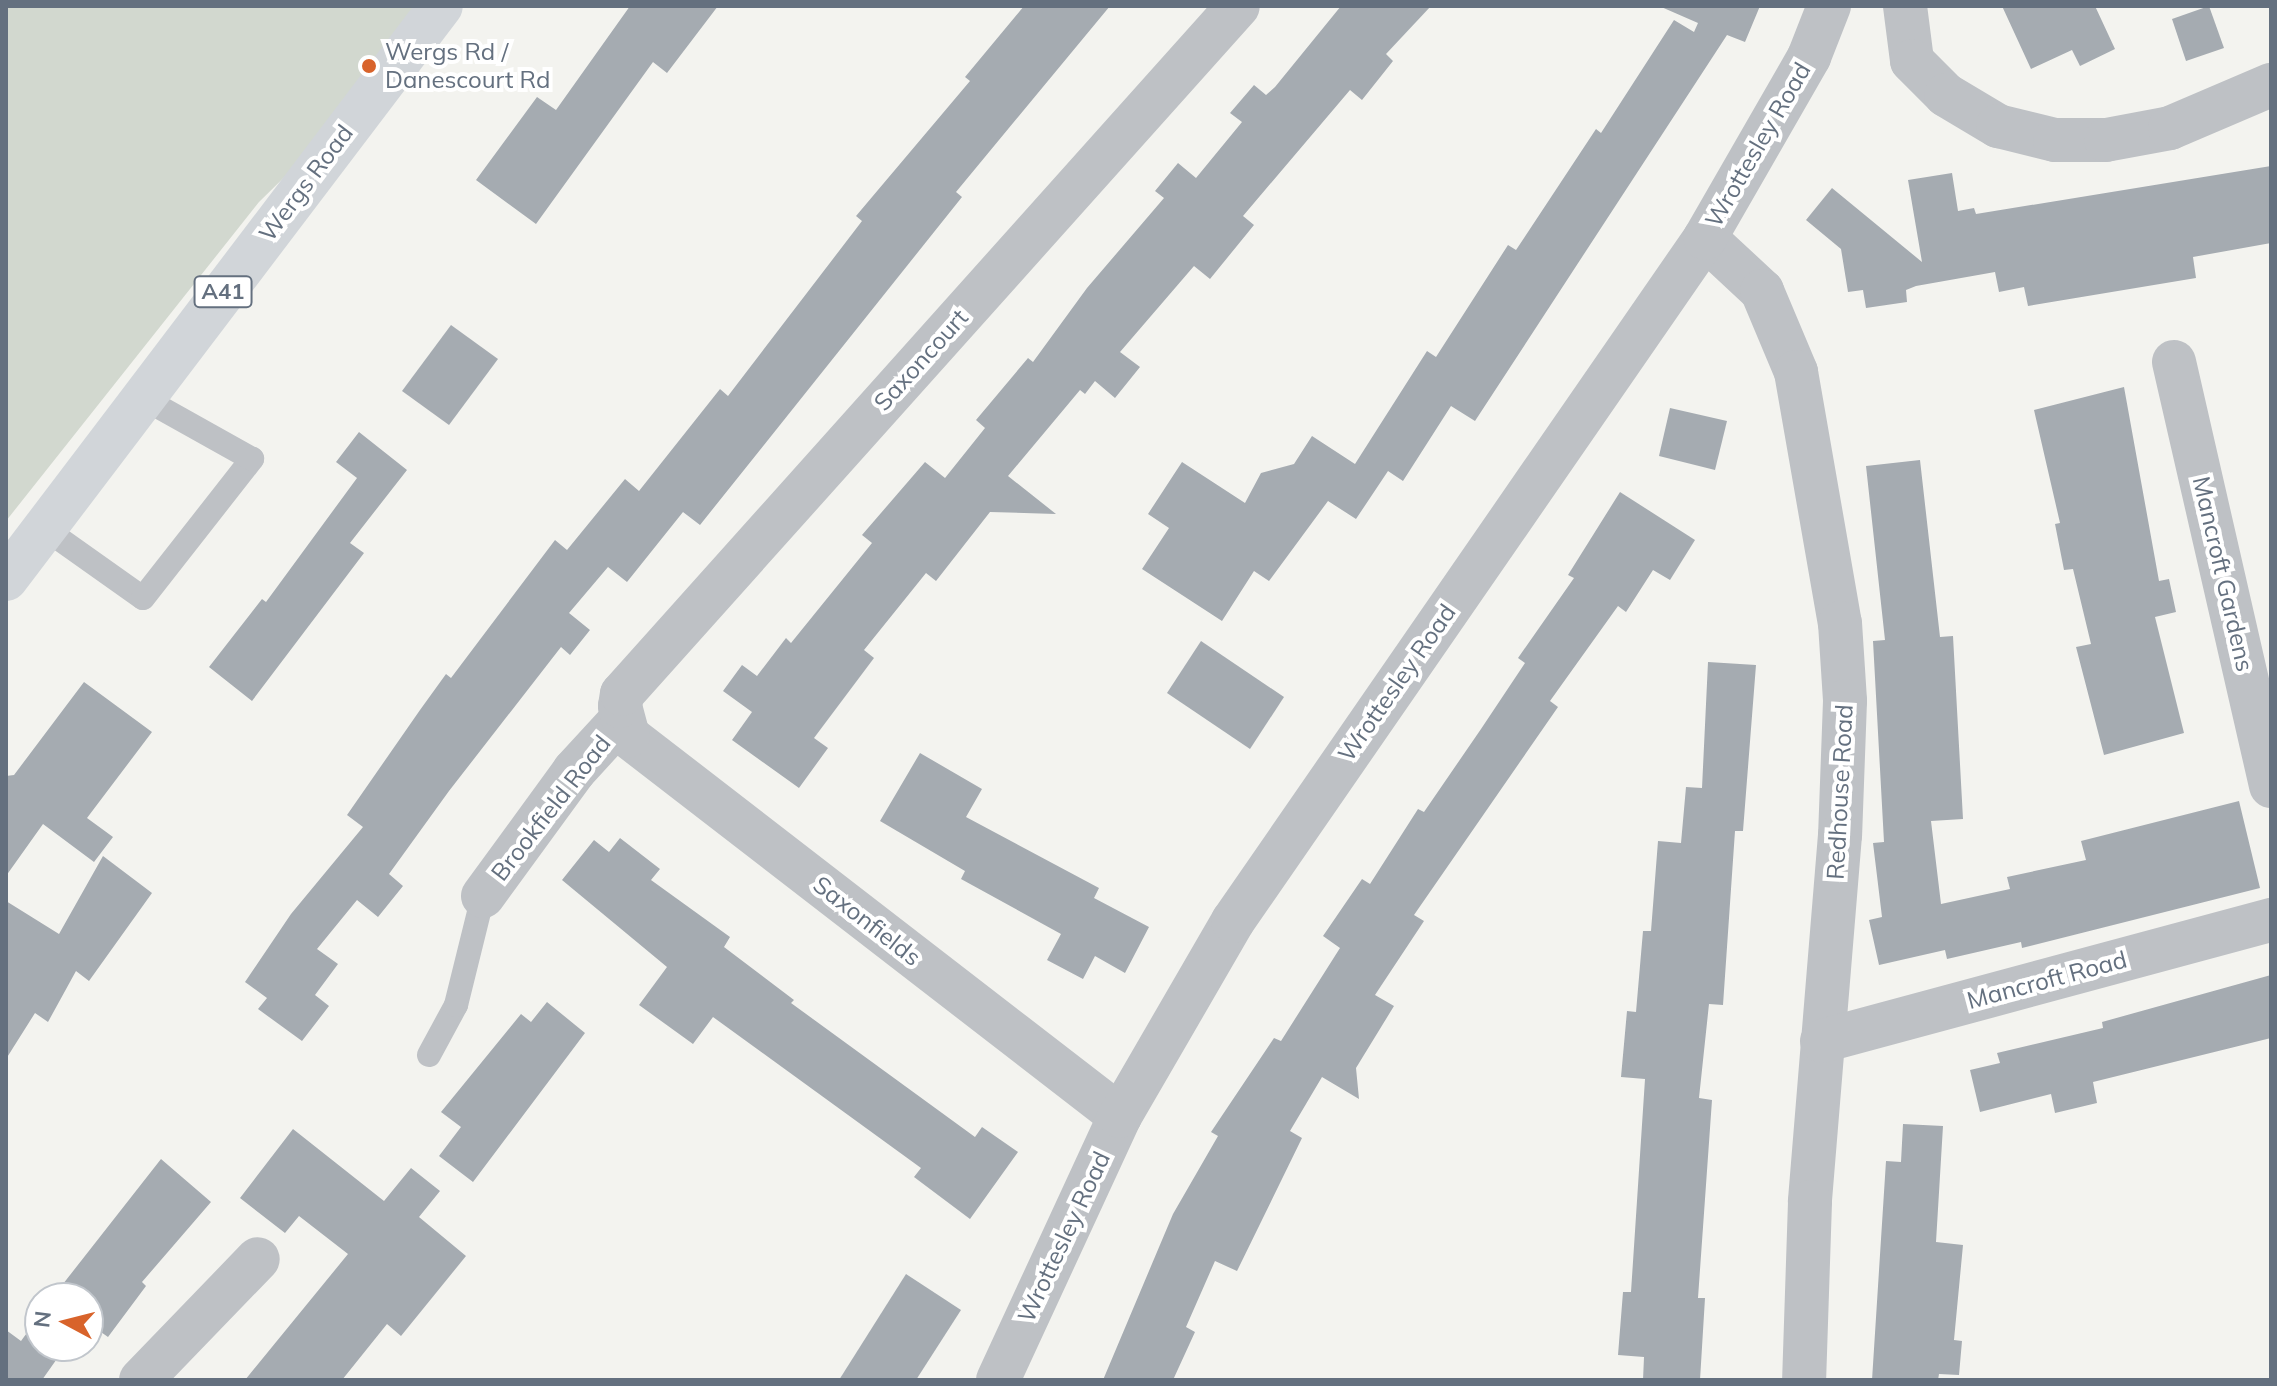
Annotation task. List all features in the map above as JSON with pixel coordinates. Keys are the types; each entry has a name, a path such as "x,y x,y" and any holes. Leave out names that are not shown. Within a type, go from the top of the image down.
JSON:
{"highway":[{"name":"Wergs Road","path":"6,579 441,6"}],"street":[{"name":"Saxoncourt","path":"620,721 622,694 1238,6"},
{"name":"Wrottesley Road","path":"998,1380 1120,1116 1233,921 1705,238 1809,57 1829,6"},
{"path":"1905,6 1912,61 1946,95 1998,126 2055,140 2106,140 2170,128 2271,85"},
{"name":"Redhouse Road","path":"1705,238 1762,291 1796,372 1840,623 1845,701 1840,835 1822,1041 1804,1380"},
{"name":"Mancroft Gardens","path":"2174,362 2271,786"},
{"name":"Brookfield Road","path":"483,896 574,771 620,721"},
{"name":"Saxonfields","path":"620,721 628,736 1120,1116"},
{"name":"Mancroft Road","path":"1822,1041 2271,920"},
{"path":"141,1380 258,1259"}],"lane":[{"path":"44,528 143,598 252,459 143,398"},
{"path":"429,1055 456,1005 483,896"}],"shaded area":[{"path":"6,6 434,6 361,102 259,202 6,521"}],"building":[{"path":"630,6 718,6 667,73 653,62 536,224 476,180 537,97 556,110"},
{"path":"1024,6 1110,6 956,192 962,197 700,525 683,512 627,582 608,567 569,613 590,630 570,655 561,647 449,791 389,874 403,886 378,917 357,900 317,949 338,964 315,995 329,1006 302,1041 258,1009 267,998 245,982 291,914 363,827 347,815 446,674 451,678 555,540 567,550 625,479 639,491 720,389 728,396 862,221 856,216 970,81 965,77"},
{"path":"1341,6 1431,6 1386,54 1393,61 1362,100 1350,90 1243,216 1254,225 1210,279 1194,266 1120,352 1140,367 1115,398 1095,381 1085,394 1080,390 1008,476 1056,514 990,512 936,581 926,573 864,650 874,658 814,738 828,748 799,788 732,740 752,712 723,691 742,665 757,676 786,638 791,643 872,543 862,535 925,462 945,478 985,428 976,420 1028,358 1033,362 1087,288 1164,198 1155,191 1178,163 1196,178 1242,122 1230,113 1254,85 1266,95 1275,87"},
{"path":"1659,6 1760,6 1745,42 1727,35 1475,421 1451,406 1403,481 1388,471 1356,519 1328,501 1269,581 1254,571 1222,621 1142,569 1169,528 1148,514 1182,462 1245,503 1261,473 1294,464 1312,436 1355,464 1427,351 1436,357 1508,245 1516,250 1596,129 1601,133 1674,20 1694,32 1698,23"},
{"path":"2002,6 2095,6 2115,49 2080,66 2072,50 2031,69"},
{"path":"2209,6 2224,48 2186,61 2172,19"},
{"path":"2271,166 2271,243 2193,257 2196,278 2028,306 2024,287 1999,292 1995,272 1916,286 1906,290 1907,302 1866,308 1863,290 1848,292 1841,249 1806,220 1832,188 1922,262 1908,180 1952,173 1958,211 1974,208 1976,214"},
{"path":"451,325 498,359 449,425 402,391"},
{"path":"2124,387 2159,581 2169,579 2176,612 2155,617 2184,733 2104,755 2076,647 2091,644 2073,569 2064,570 2055,524 2060,523 2034,410"},
{"path":"1670,408 1727,421 1715,470 1659,456"},
{"path":"359,432 407,470 350,543 364,553 252,701 209,667 262,599 266,602 357,478 336,462"},
{"path":"1920,460 1940,637 1953,636 1963,819 1931,821 1941,904 2010,889 2007,877 2086,860 2081,841 2239,801 2260,888 2022,948 2021,942 1947,959 1945,950 1879,965 1869,920 1882,917 1873,843 1884,842 1873,641 1885,640 1866,466"},
{"path":"1620,492 1695,540 1670,580 1653,570 1626,612 1618,606 1550,701 1558,707 1414,915 1424,921 1375,995 1394,1006 1356,1068 1359,1099 1322,1077 1290,1131 1302,1138 1237,1271 1215,1261 1186,1327 1195,1332 1173,1380 1103,1380 1173,1214 1218,1136 1211,1132 1274,1038 1281,1041 1340,948 1323,936 1362,879 1370,884 1418,809 1424,812 1481,729 1525,663 1518,658 1574,578 1568,575"},
{"path":"1201,641 1284,697 1250,749 1167,693"},
{"path":"1708,662 1756,665 1743,831 1735,831 1723,1005 1709,1004 1699,1098 1712,1100 1698,1298 1705,1298 1700,1380 1643,1380 1644,1357 1618,1355 1623,1292 1631,1292 1645,1079 1621,1077 1627,1011 1636,1012 1643,931 1651,931 1658,841 1681,843 1686,787 1702,788"},
{"path":"84,682 152,732 87,818 113,837 94,862 43,824 6,876 6,776 14,775"},
{"path":"920,753 982,789 966,817 1099,888 1094,898 1149,927 1125,973 1095,956 1083,979 1047,960 1061,934 961,879 965,871 880,821"},
{"path":"620,838 660,869 651,880 730,937 724,947 794,1000 791,1003 975,1137 982,1127 1018,1152 970,1219 914,1177 921,1168 713,1017 693,1044 639,1005 667,967 562,880 594,840 609,852"},
{"path":"103,856 152,893 89,981 76,971 48,1022 35,1013 6,1059 6,901 59,934"},
{"path":"2271,975 2271,1038 2093,1082 2097,1103 2055,1113 2051,1094 1980,1112 1970,1070 2000,1063 1997,1053 2103,1028 2102,1022"},
{"path":"547,1002 585,1033 473,1182 439,1156 461,1127 441,1112 521,1014 531,1022"},
{"path":"1903,1124 1943,1126 1936,1242 1963,1245 1954,1340 1962,1341 1959,1375 1939,1374 1938,1380 1872,1380 1886,1161 1901,1162"},
{"path":"293,1129 384,1201 411,1168 440,1191 419,1217 466,1256 401,1336 387,1324 342,1380 245,1380 348,1254 299,1216 285,1233 240,1198"},
{"path":"161,1159 211,1202 142,1282 146,1286 108,1337 104,1334 104,1282 65,1282"},
{"path":"906,1274 961,1310 916,1380 839,1380"},
{"path":"6,1330 21,1341 24,1337 24,1362 55,1362 42,1380 6,1380"}],"place":[{"name":"Wergs Rd / Danescourt Rd","path":"369,66"}]}
